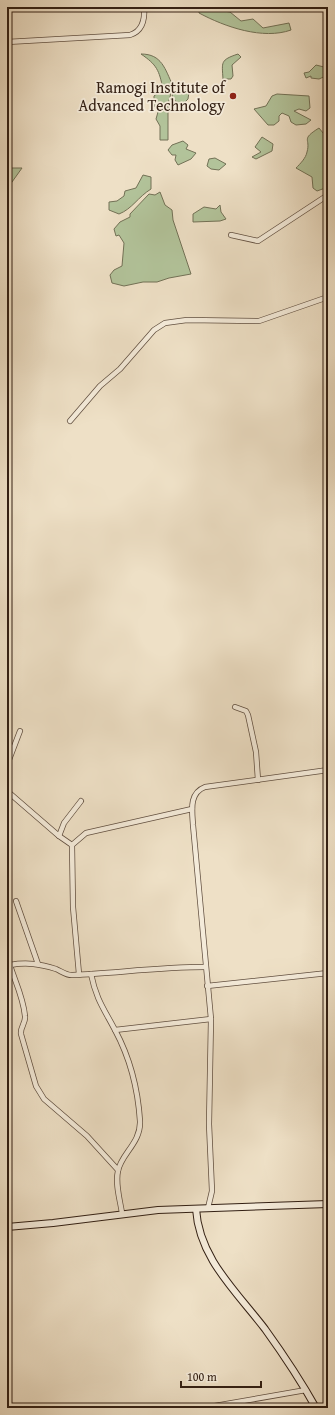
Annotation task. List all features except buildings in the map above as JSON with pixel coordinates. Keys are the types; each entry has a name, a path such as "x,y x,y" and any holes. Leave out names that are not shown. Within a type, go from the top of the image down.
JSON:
{"main road":[{"path":"7,1226 52,1223 122,1213 208,1208 328,1204"},
{"path":"196,1209 200,1237 221,1275 265,1329 306,1390 316,1408"}],"street":[{"path":"7,42 130,35 138,32 142,26 145,19 144,7"},
{"path":"231,235 258,242 328,194"},
{"path":"70,421 100,386 125,364 158,326 165,323 187,320 259,321 328,297"},
{"path":"235,706 246,711 248,715 256,752 258,780"},
{"path":"7,765 20,731"},
{"path":"208,1208 212,1191 209,1109 211,1019 205,967 192,809 197,790 216,785 328,770"},
{"path":"7,791 72,845"},
{"path":"60,836 64,823 82,801"},
{"path":"72,845 86,834 192,809"},
{"path":"72,845 73,907 79,974"},
{"path":"16,901 38,964"},
{"path":"7,955 23,1000 26,1019 21,1029 21,1034 36,1086 44,1099 87,1136 118,1170 122,1213"},
{"path":"10,965 24,963 38,964 70,975 177,967 205,967"},
{"path":"207,986 328,973"},
{"path":"91,974 97,998 115,1030 134,1078 140,1123 132,1148 118,1170"},
{"path":"115,1030 211,1019"},
{"path":"203,1408 306,1390"},
{"path":"7,1406 22,1408"}],"green space":[{"path":"199,7 230,12 241,21 253,19 263,28 289,23 291,30 268,34 256,33 232,27 199,13"},
{"path":"141,54 154,57 162,64 173,86 168,104 168,140 160,140 160,126 156,119 158,112 154,105 154,96 163,89 160,77 151,61"},
{"path":"238,54 241,57 232,65 233,76 231,79 223,79 223,62"},
{"path":"316,65 328,68 328,75 319,79 311,78 311,76 306,78 304,73 309,72"},
{"path":"180,87 189,92 188,99 182,105 174,100 172,95"},
{"path":"277,94 309,96 310,108 306,111 299,109 294,111 311,120 306,124 296,125 291,122 289,116 282,113 279,116 279,121 274,125 268,125 254,109 266,106 272,96"},
{"path":"319,128 328,139 328,187 317,191 313,188 312,177 296,168 303,161 306,154 308,137"},
{"path":"262,137 273,144 272,151 256,159 252,157 261,152 255,147"},
{"path":"183,141 188,145 186,149 196,153 191,159 178,165 175,160 176,155 172,155 168,150 172,145"},
{"path":"215,158 226,164 219,170 211,169 207,166 209,159"},
{"path":"7,168 22,168 7,189"},
{"path":"143,175 151,177 151,189 124,212 119,214 109,210 109,202 117,201 124,196 125,191 136,188"},
{"path":"160,192 165,205 172,210 173,220 191,274 157,282 143,282 124,286 112,283 110,275 114,270 122,266 124,243 119,235 116,236 114,229 120,222 130,217 130,214 149,194 155,195"},
{"path":"220,205 221,212 226,219 220,221 193,222 193,214 204,207 216,209"}],"place":[{"name":"Ramogi Institute of Advanced Technology","path":"233,96"}]}
